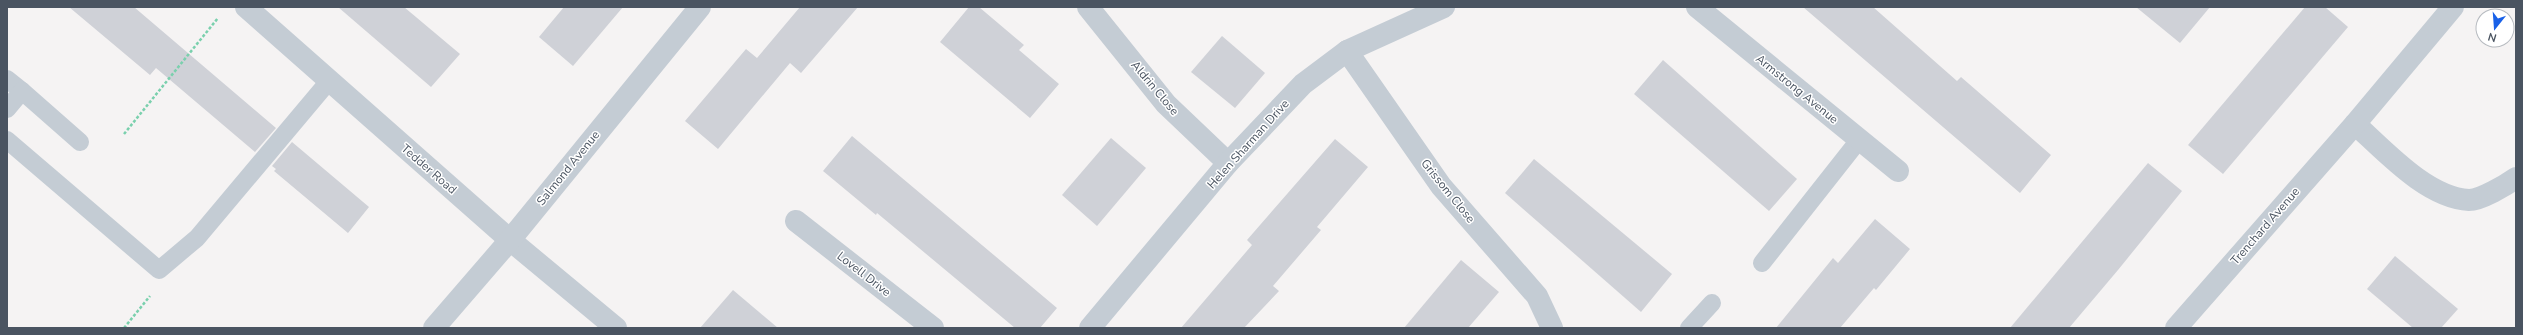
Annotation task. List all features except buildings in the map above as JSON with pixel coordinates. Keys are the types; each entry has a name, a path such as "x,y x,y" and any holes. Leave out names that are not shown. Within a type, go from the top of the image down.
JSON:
{"street":[{"name":"Tedder Road","path":"246,7 510,240 616,328"},
{"name":"Salmond Avenue","path":"434,328 510,240 700,7"},
{"name":"Aldrin Close","path":"1088,7 1166,104 1228,163"},
{"name":"Helen Sharman Drive","path":"1098,325 1228,163 1302,84 1347,51 1444,7"},
{"name":"Armstrong Avenue","path":"1697,7 1898,171"},
{"name":"Trenchard Avenue","path":"2176,328 2355,124 2453,7"},
{"name":"Grissom Close","path":"1347,51 1441,186 1538,296 1552,328"},
{"path":"2355,124 2403,168 2438,193 2470,200 2503,187 2516,178"},
{"name":"Lovell Drive","path":"796,221 933,328"}],"lane":[{"path":"7,79 80,142"},
{"path":"7,140 159,270 197,238 329,81"},
{"path":"7,109 22,91"},
{"path":"1762,263 1859,140"},
{"path":"1689,328 1712,303"}],"path":[{"path":"124,134 222,13"},
{"path":"124,328 152,294 159,270"}]}
